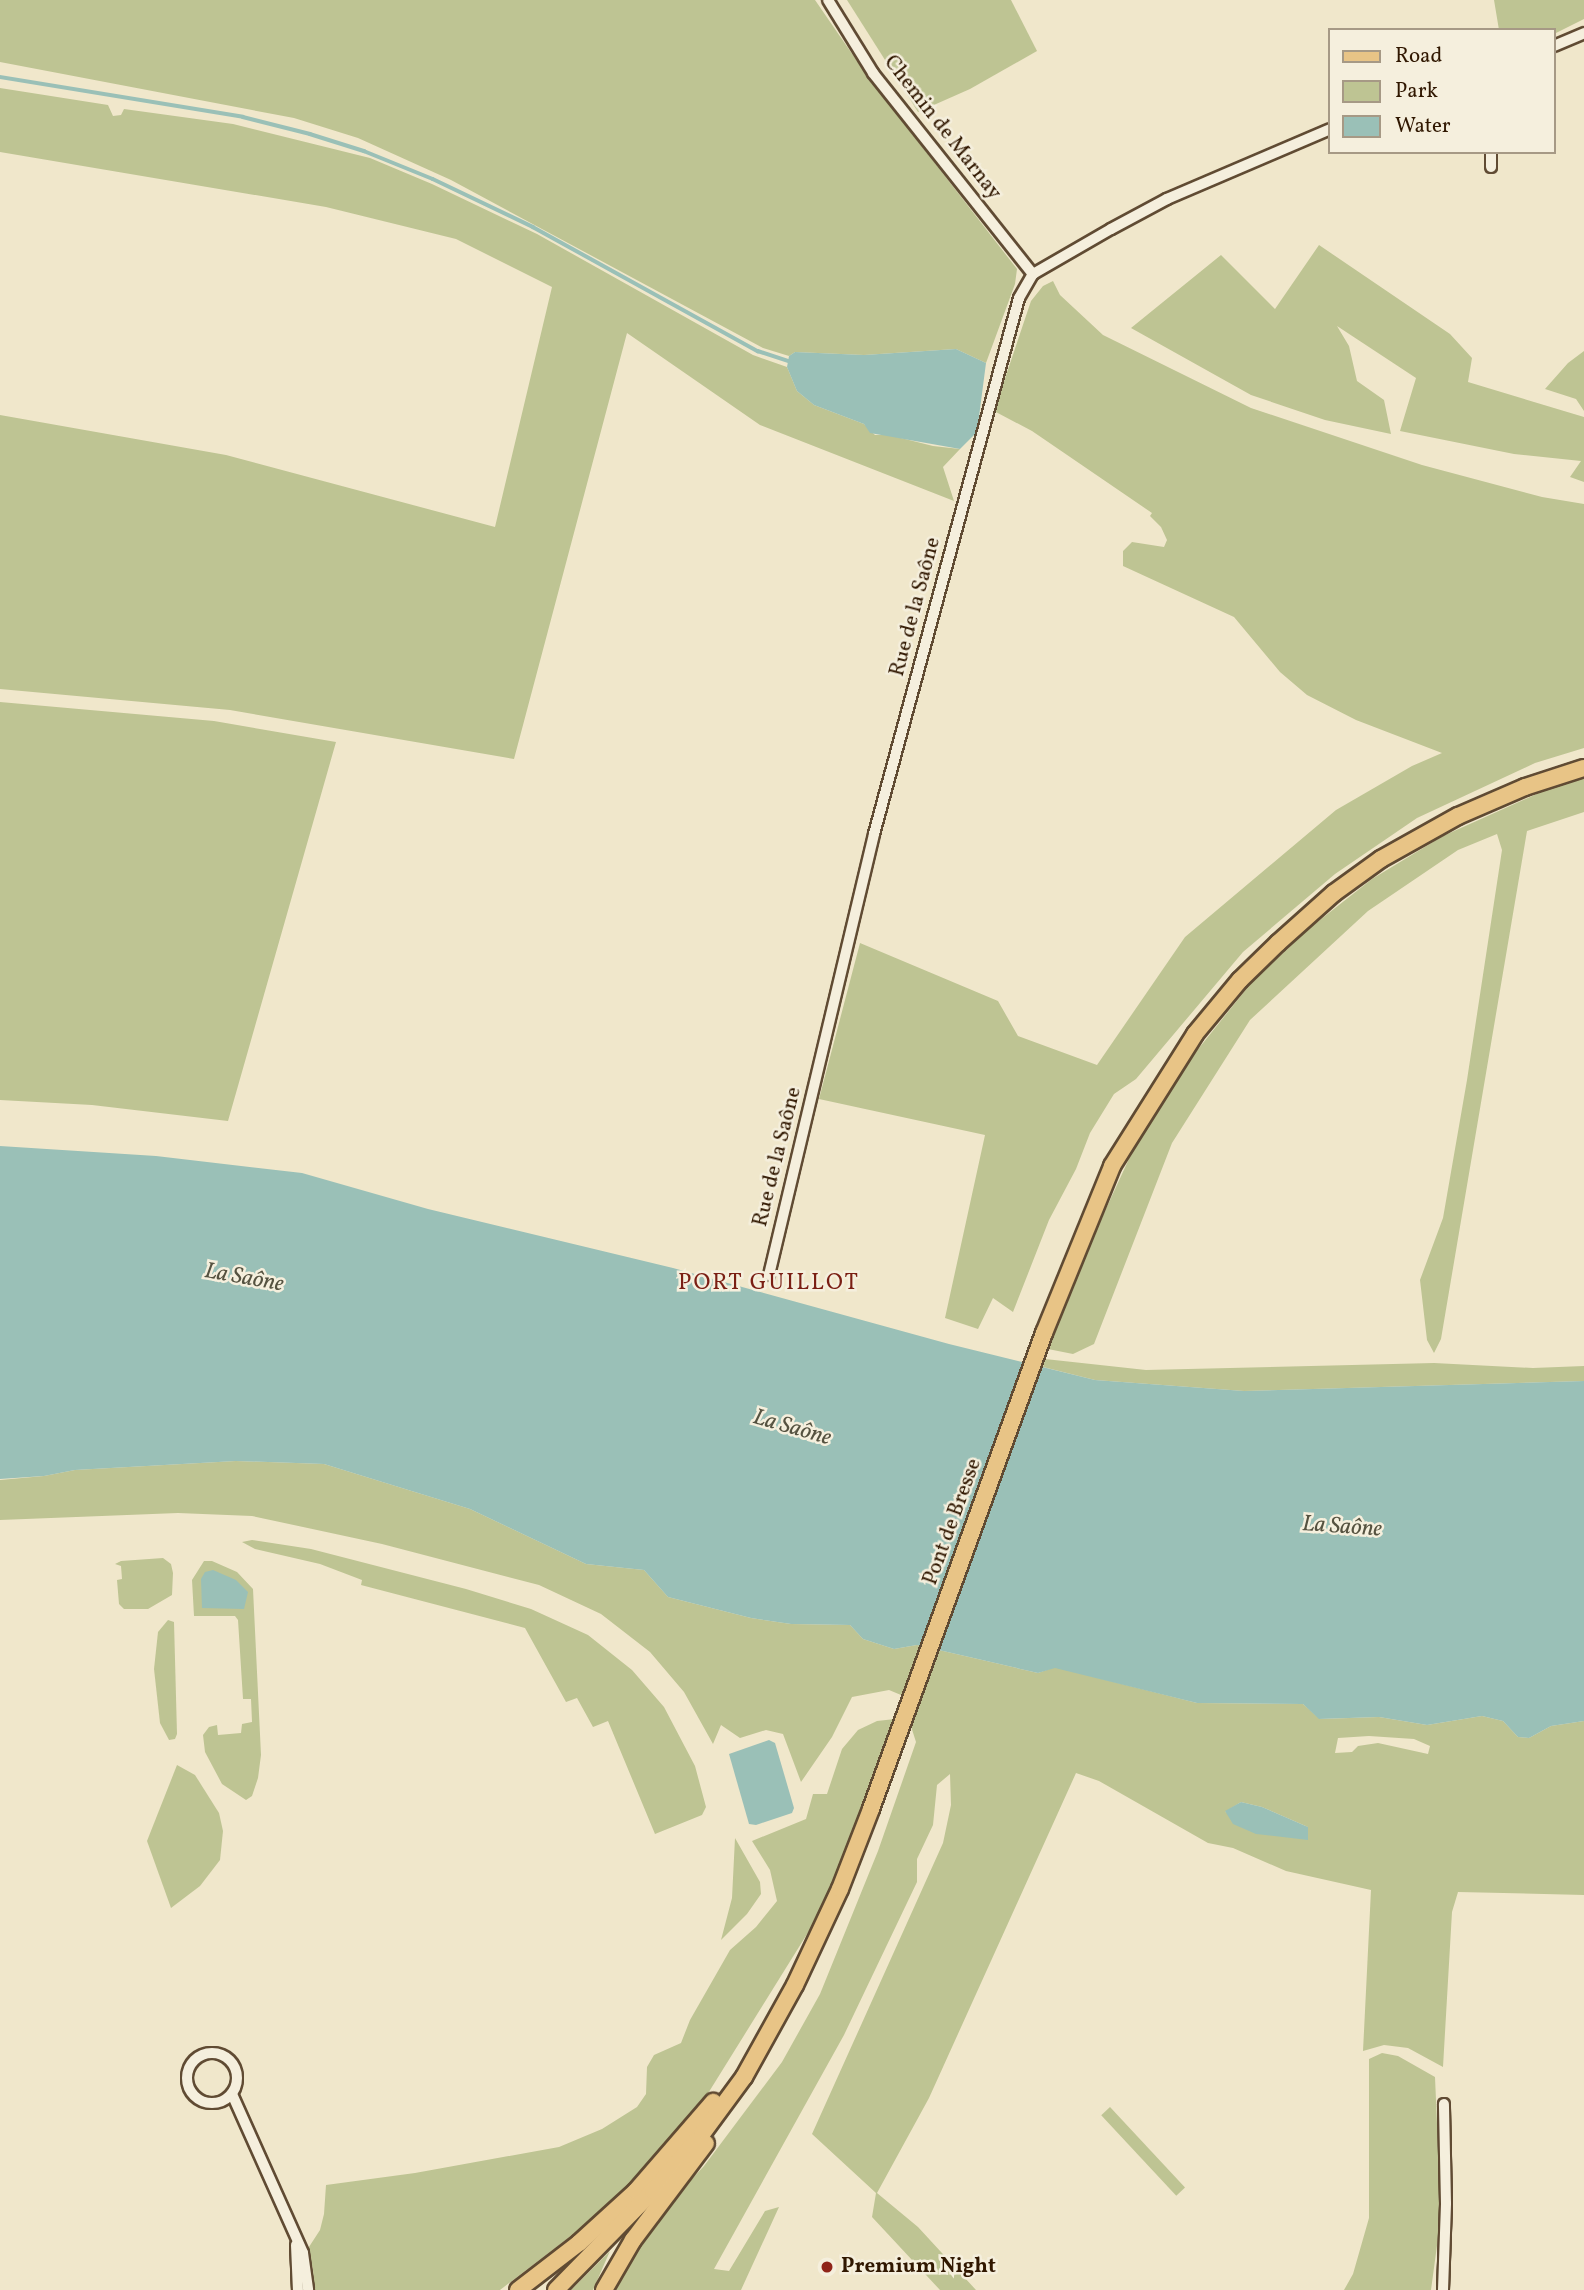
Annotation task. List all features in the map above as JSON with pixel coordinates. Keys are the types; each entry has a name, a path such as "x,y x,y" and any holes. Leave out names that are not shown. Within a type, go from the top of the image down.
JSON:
{"main road":[{"name":"Pont de Bresse","path":"777,2021 840,1889 1044,1333 1112,1166 1195,1034 1240,980 1334,893 1381,859 1458,816 1525,787 1584,768"},
{"path":"604,2290 633,2240 693,2164 777,2021"},
{"path":"518,2290 579,2243 636,2191 682,2141 777,2021"},
{"path":"556,2290 675,2166 744,2077"}],"street":[{"name":"Chemin de Marnay","path":"828,0 873,74 1033,274"},
{"path":"1556,45 1584,33"},
{"path":"1033,274 1167,200 1328,130"},
{"path":"1490,154 1491,167"},
{"name":"Rue de la Saône","path":"769,1275 874,834 1019,298 1033,274"},
{"path":"232,2094 221,2102 208,2104 196,2099 188,2088 187,2075 192,2063 202,2055 215,2053 228,2059 235,2069 237,2082 232,2094 303,2253 308,2290"},
{"path":"1443,2290 1446,2203 1444,2105"},
{"path":"296,2237 298,2290"}],"green space":[{"path":"0,0 815,0 868,77 1017,269 1015,284 986,363 956,349 864,355 795,352 789,356 763,348 451,180 358,138 294,118 0,62"},
{"path":"847,0 1011,0 1037,51 970,89 918,112"},
{"path":"1494,0 1584,0 1584,19 1556,33 1556,28 1499,28"},
{"path":"0,88 108,105 113,116 121,115 124,109 233,124 370,158 432,184 537,234 753,355 787,367 797,391 814,405 864,424 875,435 889,435 933,446 960,449 943,467 954,501 760,425 627,333 514,759 230,710 0,689 0,415 226,455 495,527 552,287 456,239 326,207 0,152"},
{"path":"1319,245 1450,334 1472,358 1468,382 1584,417 1584,482 1570,477 1581,461 1514,454 1400,431 1416,378 1337,326 1349,346 1357,381 1384,400 1391,434 1325,420 1251,395 1131,328 1221,255 1275,309"},
{"path":"1053,281 1060,295 1103,335 1251,408 1422,465 1542,497 1584,504 1584,748 1535,763 1417,818 1335,874 1243,952 1136,1079 1114,1094 1090,1133 1076,1169 1049,1220 1013,1312 993,1298 978,1329 945,1318 985,1135 819,1099 860,943 998,1001 1018,1036 1097,1065 1185,937 1336,810 1412,766 1442,753 1356,720 1307,695 1280,672 1234,617 1123,566 1123,551 1132,542 1164,547 1167,540 1161,527 1150,516 1152,513 1032,431 994,411 1031,301 1043,286"},
{"path":"1584,351 1584,411 1576,399 1545,389 1568,363"},
{"path":"0,702 214,721 336,742 228,1121 92,1105 0,1100"},
{"path":"1584,778 1584,812 1527,831 1441,1339 1434,1353 1427,1340 1420,1280 1443,1218 1467,1080 1502,850 1497,834 1458,850 1368,911 1250,1020 1172,1143 1094,1344 1073,1354 1048,1349 1093,1237 1134,1148 1191,1058 1252,982 1311,927 1372,879 1443,836 1541,792"},
{"path":"1045,1359 1146,1370 1434,1363 1533,1368 1584,1366 1584,1381 1244,1391 1095,1380 1043,1367"},
{"path":"236,1461 324,1464 470,1509 586,1564 644,1570 668,1597 751,1618 791,1624 850,1625 863,1639 894,1649 917,1645 1038,1673 1055,1667 1197,1703 1303,1704 1320,1719 1379,1717 1427,1725 1482,1716 1503,1721 1518,1737 1529,1738 1551,1726 1584,1721 1584,1895 1458,1892 1452,1912 1443,2067 1408,2048 1384,2045 1363,2051 1371,1890 1286,1871 1233,1848 1208,1843 1099,1781 1076,1773 929,2098 877,2193 918,2227 976,2290 940,2290 872,2217 876,2193 812,2134 943,1843 951,1805 950,1774 937,1785 933,1825 917,1859 917,1882 844,2035 714,2269 729,2271 765,2211 779,2207 741,2290 609,2290 644,2231 704,2166 782,2062 820,1994 878,1851 916,1742 901,1695 889,1690 852,1697 832,1737 801,1782 783,1734 766,1730 740,1738 721,1725 713,1744 684,1692 650,1652 601,1614 539,1585 382,1544 252,1516 178,1513 0,1520 0,1480 75,1470","holes":["1369,1736 1414,1739 1430,1746 1428,1754 1378,1743 1358,1746 1352,1752 1335,1753 1338,1738","1241,1802 1262,1807 1308,1827 1225,1812"]},
{"path":"252,1540 311,1549 466,1589 531,1609 588,1635 632,1670 664,1707 695,1766 706,1807 702,1815 655,1834 608,1721 593,1727 577,1698 566,1702 525,1628 361,1585 362,1580 320,1564 255,1549 242,1542"},
{"path":"163,1558 171,1564 172,1595 148,1609 124,1609 119,1604 117,1580 122,1579 121,1566 115,1564 121,1561"},
{"path":"204,1561 212,1561 237,1572 253,1589 261,1755 252,1796 246,1800 222,1784 205,1752 203,1735 209,1727 217,1725 218,1735 241,1733 242,1724 252,1722 251,1699 243,1699 238,1620 235,1616 194,1616 192,1580"},
{"path":"168,1620 174,1622 177,1734 175,1739 169,1740 160,1723 154,1669 158,1632"},
{"path":"895,1719 849,1847 817,1918 707,2095 630,2184 576,2232 500,2290 314,2290 313,2269 307,2250 320,2230 326,2185 415,2173 559,2147 602,2129 637,2107 646,2094 647,2067 654,2055 681,2043 690,2020 730,1950 756,1927 777,1901 770,1870 752,1841 806,1819 813,1794 827,1794 842,1749 858,1730 877,1721"},
{"path":"177,1765 195,1775 219,1813 223,1831 220,1860 200,1886 171,1908 147,1841"},
{"path":"735,1838 760,1882 761,1894 747,1914 721,1940 732,1898"},
{"path":"1382,2053 1398,2056 1435,2077 1441,2216 1431,2290 1344,2290 1353,2274 1369,2218 1369,2059"},
{"path":"1110,2107 1185,2187 1176,2196 1101,2115"},
{"path":"610,2251 593,2290 571,2290"}],"water":[{"path":"956,349 986,363 977,432 960,449 870,433 864,424 814,405 797,391 787,367 789,356 795,352 864,355"},
{"name":"La Saône","path":"0,1146 156,1156 302,1173 428,1209 673,1268 949,1344 1095,1380 1244,1391 1584,1381 1584,1721 1551,1726 1529,1738 1518,1737 1503,1721 1482,1716 1427,1725 1379,1717 1319,1719 1303,1704 1197,1703 1055,1668 1038,1673 917,1645 894,1649 863,1639 850,1625 791,1624 751,1618 668,1597 644,1570 586,1564 470,1509 324,1464 236,1461 75,1470 44,1476 0,1479"},
{"path":"213,1570 236,1580 248,1592 244,1609 202,1608 201,1579 205,1572"},
{"path":"769,1740 775,1743 794,1808 792,1813 756,1825 749,1824 729,1754"},
{"path":"1241,1802 1262,1807 1308,1827 1308,1840 1256,1834 1233,1824 1225,1811"}],"waterway":[{"path":"0,77 243,117 364,151 433,179 533,227 758,351 788,361"}],"place":[{"name":"Premium Night","path":"827,2267"}],"district":[{"name":"PORT GUILLOT","path":"769,1283"}]}
